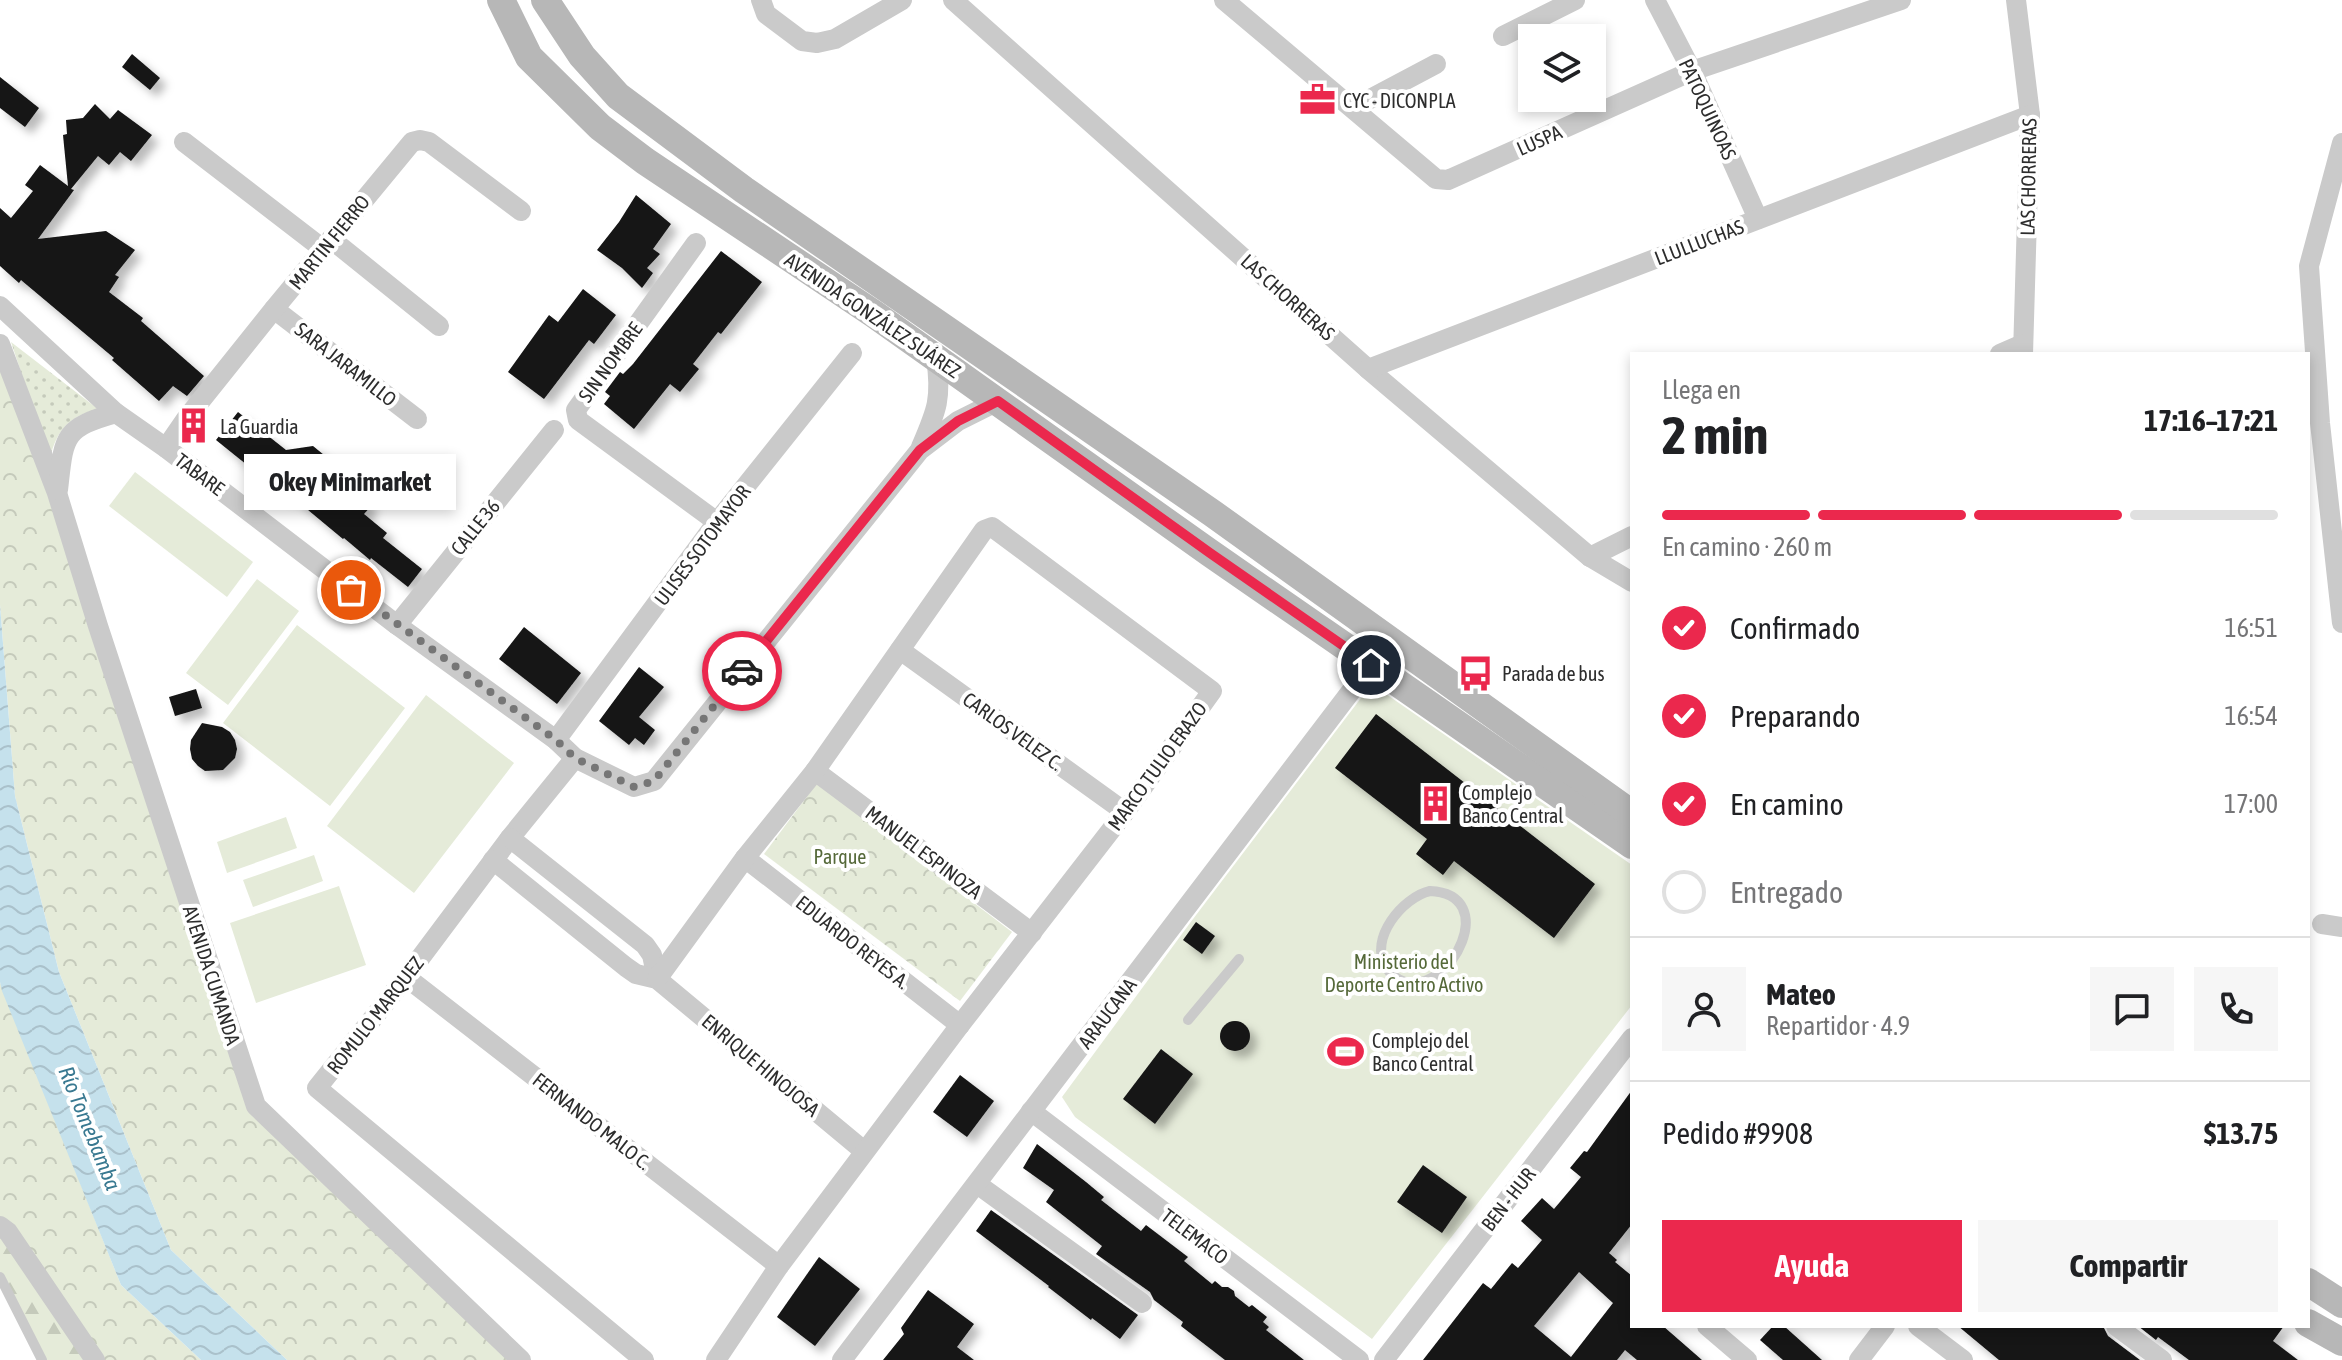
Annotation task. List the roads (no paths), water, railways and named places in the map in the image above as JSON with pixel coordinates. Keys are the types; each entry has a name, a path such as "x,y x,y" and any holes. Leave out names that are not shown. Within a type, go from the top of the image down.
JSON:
{"main road":[{"name":"AVENIDA GONZÁLEZ SUÁREZ","path":"501,0 529,57 600,127 645,161 874,314 1222,562 1630,844"},
{"name":"AVENIDA GONZÁLEZ SUÁREZ","path":"545,0 585,60 618,96 668,134 744,190 1225,522 1630,813"},
{"path":"2310,1283 2342,1304"},
{"path":"2310,1324 2342,1342"}],"street":[{"path":"761,0 766,14 802,41 817,43 835,39 902,0"},
{"name":"LAS CHORRERAS","path":"953,0 1368,369 1590,557 1630,581"},
{"path":"1503,36 1575,0"},
{"name":"PATOQUINOAS","path":"1655,0 1692,71 1758,219"},
{"name":"LUSPA","path":"1233,2 1436,179 1448,180 1692,71 1901,0"},
{"name":"LAS CHORRERAS","path":"2016,0 2030,115 2023,349"},
{"path":"1353,108 1436,64"},
{"name":"LLULLUCHAS","path":"1368,369 2030,115"},
{"path":"184,142 439,326"},
{"name":"MARTIN FIERRO","path":"166,448 274,309 412,142 429,142 521,211"},
{"path":"2342,143 2309,266 2320,423 2342,623"},
{"name":"SIN NOMBRE","path":"696,243 576,410 578,420 717,522"},
{"name":"TABARE","path":"0,306 116,413 397,625 556,740 575,758 634,787 654,781 920,450 958,421 998,401"},
{"name":"SARA JARAMILLO","path":"274,309 417,419"},
{"name":"AVENIDA CUMANDA","path":"0,344 57,493 256,1106 521,1360"},
{"name":"ULISES SOTOMAYOR","path":"556,740 717,522 852,353"},
{"name":"TABARE","path":"920,450 937,407 941,387 936,358"},
{"name":"AVENIDA CUMANDA","path":"57,493 63,446 75,429 116,413"},
{"path":"2320,423 2342,425"},
{"name":"CALLE 36","path":"397,625 554,430"},
{"name":"MARCO TULIO ERAZO","path":"657,979 745,858 815,771 984,530 992,527 1212,691 1125,812 864,1151 779,1266 716,1360"},
{"path":"1590,557 1630,537"},
{"name":"CARLOS VELEZ C.","path":"900,650 1125,812"},
{"name":"ARAUCANA","path":"842,1360 1371,665"},
{"name":"ROMULO MARQUEZ","path":"575,758 317,1088 644,1360"},
{"name":"MANUEL ESPINOZA","path":"815,771 1032,933"},
{"name":"ENRIQUE HINOJOSA","path":"510,838 645,945 652,955 657,979"},
{"name":"EDUARDO REYES A.","path":"745,858 960,1025"},
{"name":"ENRIQUE HINOJOSA","path":"493,860 626,967 636,974 657,979 864,1151"},
{"name":"FERNANDO MALO C.","path":"406,977 779,1266"},
{"name":"BEN - HUR","path":"1384,1360 1630,1041"},
{"name":"TELEMACO","path":"1031,1111 1359,1360"},
{"path":"977,1184 1142,1303"},
{"path":"0,1226 8,1232 95,1360"},
{"path":"1709,1328 1747,1360"},
{"path":"1859,1360 1883,1328"},
{"path":"1921,1328 1963,1360"},
{"path":"2119,1328 2162,1360"}],"lane":[{"path":"1440,892 1459,903 1467,926 1465,938 1441,971 1432,979 1409,983 1388,972 1382,962 1381,940 1391,922 1410,899 1419,894 1440,892"},
{"path":"1188,1020 1239,959"},
{"path":"0,1277 42,1360"}],"water":[{"name":"Río Tomebamba","path":"0,605 15,796 59,972 171,1250 287,1360 201,1360 121,1285 2,991"}],"place":[{"name":"CYC - DICONPLA","path":"1317,100"},
{"name":"La Guardia","path":"194,426"},
{"name":"Okey Minimarket","path":"351,590"},
{"name":"Parada de bus","path":"1476,673"},
{"name":"Complejo Banco Central","path":"1436,803"},
{"name":"Complejo del Banco Central","path":"1346,1051"}],"park label":[{"name":"Parque","path":"840,856"},
{"name":"Ministerio del Deporte Centro Activo","path":"1404,972"}]}
